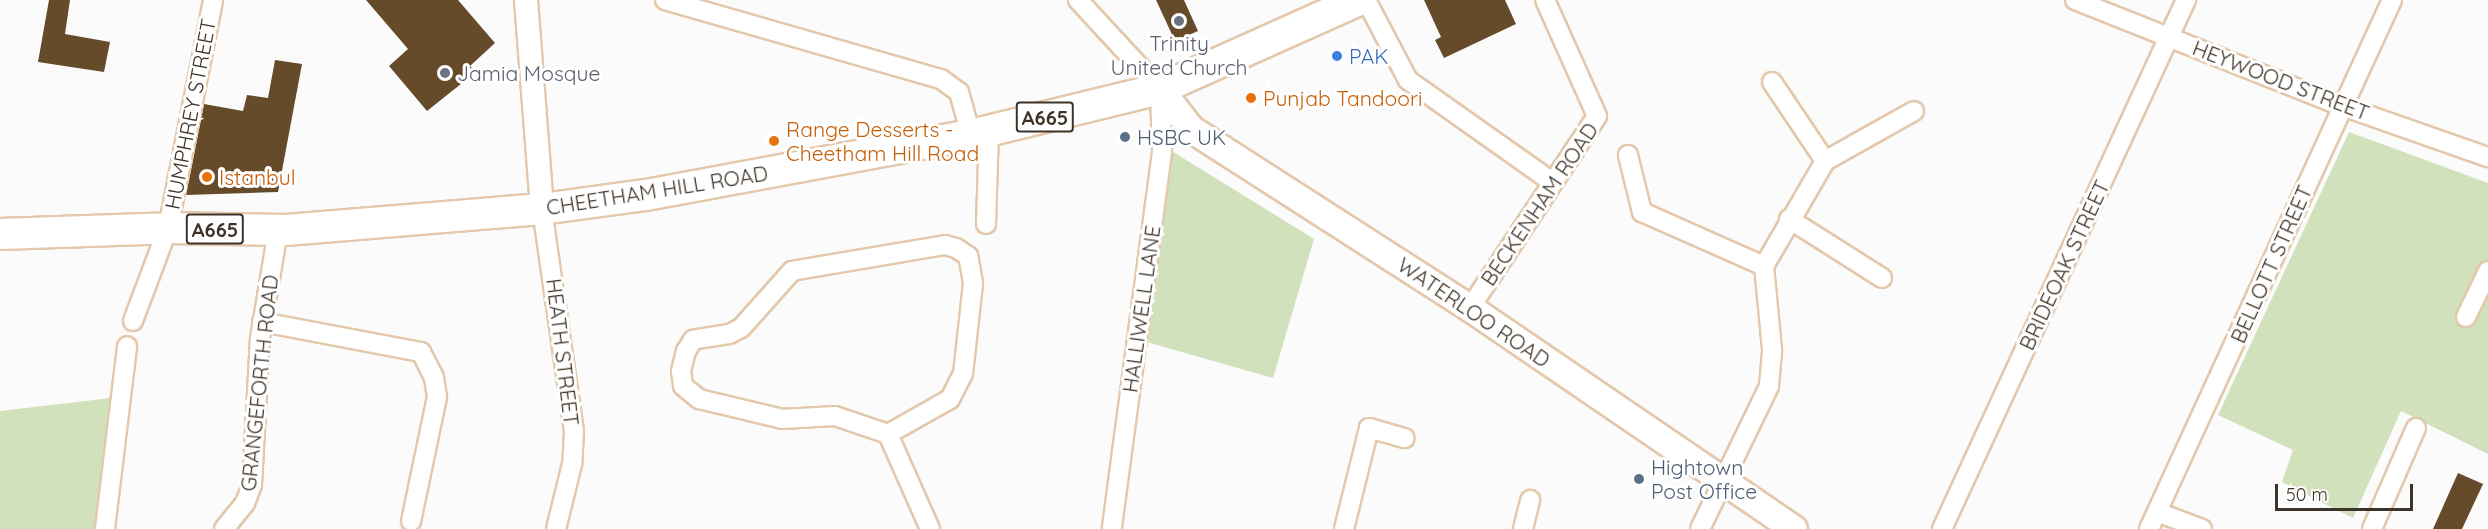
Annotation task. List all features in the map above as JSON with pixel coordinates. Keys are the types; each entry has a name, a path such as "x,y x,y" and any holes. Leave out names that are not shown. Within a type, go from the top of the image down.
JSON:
{"highway":[{"name":"CHEETHAM HILL ROAD","path":"0,234 168,228 278,230 542,209 646,195 980,133 1160,89 1359,0"}],"main road":[{"name":"WATERLOO ROAD","path":"1160,89 1191,129 1470,308 1794,529"}],"street":[{"name":"HUMPHREY STREET","path":"133,321 168,228 213,0"},
{"path":"526,0 542,209"},
{"path":"665,0 940,79 959,92 980,133 986,224"},
{"path":"1078,0 1160,89"},
{"path":"1366,0 1408,80 1552,182"},
{"name":"BECKENHAM ROAD","path":"1470,308 1597,116 1545,0"},
{"name":"HEYWOOD STREET","path":"2075,0 2342,105 2488,157"},
{"name":"BRIDEOAK STREET","path":"1942,529 2186,0"},
{"name":"BELLOTT STREET","path":"2149,529 2392,0"},
{"path":"1772,82 1825,161"},
{"name":"HALLIWELL LANE","path":"1112,529 1162,152 1160,89"},
{"path":"1700,529 1769,386 1773,349 1764,266 1789,219 1825,161 1914,111"},
{"path":"1628,154 1642,212 1764,266"},
{"name":"HEATH STREET","path":"542,209 574,431 572,464 556,529"},
{"path":"1789,219 1882,278"},
{"name":"GRANGEFORTH ROAD","path":"224,529 245,503 252,485 262,322 278,230"},
{"path":"888,434 950,399 963,374 973,283 968,256 956,248 945,245 792,271 741,328 729,334 693,340 686,351 681,371 684,386 699,399 782,420 835,416 888,434 930,529"},
{"path":"2466,317 2488,271"},
{"path":"262,322 422,352 434,378 437,397 411,521"},
{"path":"105,529 127,346"},
{"path":"1344,529 1369,428 1405,438"},
{"path":"2372,529 2416,428"},
{"path":"1523,529 1530,500"},
{"path":"2157,512 2202,529"}],"green space":[{"path":"2349,132 2488,183 2488,454 2401,411 2353,518 2282,482 2293,450 2218,415"},
{"path":"1170,150 1314,239 1273,378 1143,341"},
{"path":"111,398 97,529 0,529 0,411"}],"building":[{"path":"49,0 70,0 65,34 110,42 104,72 38,62"},
{"path":"366,0 458,0 495,43 470,66 476,72 427,111 389,66 408,49"},
{"name":"Trinity United Church","path":"1156,0 1184,0 1198,31 1175,41"},
{"path":"1424,0 1505,0 1516,24 1444,58 1435,40 1441,37"},
{"path":"275,60 302,64 278,192 186,195 204,104 243,111 247,95 268,98"},
{"path":"2458,473 2483,484 2462,529 2433,529"}],"place":[{"name":"Trinity United Church","path":"1179,21"},
{"name":"PAK","path":"1337,56"},
{"name":"Jamia Mosque","path":"445,73"},
{"name":"Punjab Tandoori","path":"1251,98"},
{"name":"HSBC UK","path":"1125,137"},
{"name":"Range Desserts - Cheetham Hill Road","path":"774,141"},
{"name":"Istanbul","path":"207,177"},
{"name":"Hightown Post Office","path":"1639,479"}]}
